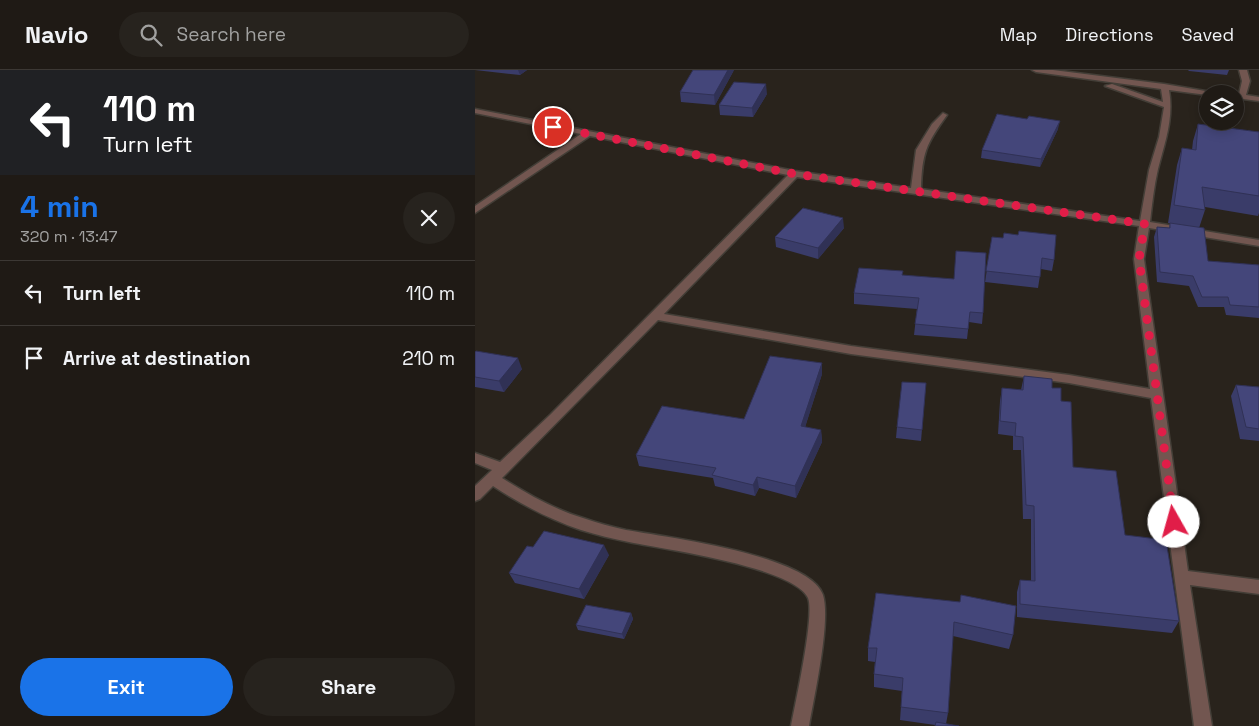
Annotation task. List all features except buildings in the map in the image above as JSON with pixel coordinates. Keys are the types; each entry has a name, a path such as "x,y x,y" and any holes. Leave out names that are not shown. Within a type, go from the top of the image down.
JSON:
{"street":[{"path":"1036,70 1199,91"},
{"path":"1243,70 1247,81 1244,86"},
{"path":"1087,76 1168,106"},
{"path":"1164,86 1168,106 1163,137 1153,170 1139,259 1203,726"},
{"path":"1244,97 1259,99"},
{"path":"475,110 587,134 795,174 1145,224 1259,243"},
{"path":"916,191 917,159 923,140 943,115"},
{"path":"475,210 587,134"},
{"path":"475,496 795,174"},
{"path":"654,316 851,350 1069,380 1157,395"},
{"path":"475,458 538,507 610,532 717,553 772,567 802,581 812,590 816,601 812,654 800,726"},
{"path":"1182,577 1259,587"}],"route":[{"path":"553,127 757,168 1145,224 1139,259 1174,522"}]}
